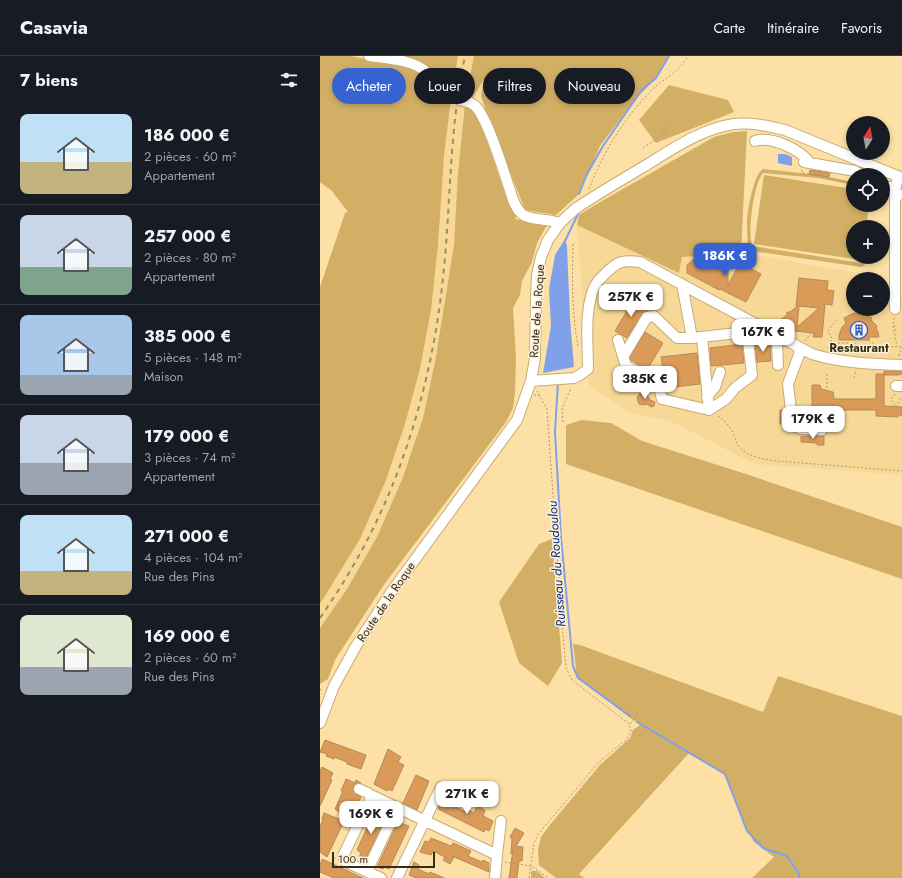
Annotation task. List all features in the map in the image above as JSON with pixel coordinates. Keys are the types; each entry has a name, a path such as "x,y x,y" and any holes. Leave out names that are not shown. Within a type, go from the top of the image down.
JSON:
{"street":[{"path":"369,56 397,60 418,66 427,72 444,96 468,102 475,106 482,115 514,203 522,215 529,218 554,220 560,223"},
{"name":"Route de la Roque","path":"320,722 334,686 356,646 392,591 517,420 530,381 535,358 537,275 541,256 548,240 560,223 575,209 588,200 693,138 716,128 734,124 768,126 785,130 900,177"},
{"path":"755,141 762,138 788,146 807,158 807,162 846,169"},
{"path":"897,296 898,194 900,177"},
{"path":"890,188 898,194"},
{"path":"530,381 574,378 580,376 588,369 589,317 591,299 598,282 615,264 628,260 640,262 812,354 852,362 902,365"},
{"path":"682,284 697,337 709,410"},
{"path":"623,357 647,317 654,316 677,338 747,332 756,324"},
{"path":"618,340 626,366 658,383 662,399 709,410 726,399 735,388 752,375 747,332"},
{"path":"778,365 777,343 780,337"},
{"path":"798,347 800,352 788,384 792,419 795,426 800,429 822,430"},
{"path":"708,397 716,387 720,372"},
{"path":"397,878 441,787"},
{"path":"381,878 346,862 343,856 373,796 425,820 497,858"},
{"path":"367,871 390,823 399,808"},
{"path":"495,878 501,821"}],"path":[{"path":"587,193 596,169 614,136 632,112 652,90 681,66 688,56"},
{"path":"643,148 663,134 666,125"},
{"path":"807,162 802,173 846,182"},
{"path":"573,244 572,290 574,322 579,351"},
{"path":"824,357 830,346 832,338 828,331 837,319"},
{"path":"894,320 893,326 897,347"},
{"path":"894,325 896,331"},
{"path":"798,347 812,332"},
{"path":"868,338 877,346 902,347 900,354"},
{"path":"754,344 770,342"},
{"path":"830,346 843,343 856,344"},
{"path":"887,347 889,354"},
{"path":"854,378 857,368"},
{"path":"827,374 827,391"},
{"path":"563,422 562,409 574,378"},
{"path":"898,388 891,400 896,407 902,396"},
{"path":"529,878 534,843 539,833 598,763 627,739 631,731 629,724 572,680 566,668 547,409 541,396"},
{"path":"709,410 727,423 731,428 737,444 746,453 759,458 777,461 902,471"},
{"path":"629,724 638,713"},
{"path":"497,858 531,866 549,878"}],"shaded area":[{"path":"320,56 351,56 414,69 414,104 450,104 444,156 438,245 431,310 420,369 405,424 386,480 360,539 320,604 320,287 345,213 348,212 332,191 320,182"},
{"path":"403,56 458,56 456,68 427,68 418,60"},
{"path":"458,56 474,56 472,68 456,68"},
{"path":"474,56 668,56 664,66 635,100 635,68 554,68 554,104 632,104 600,146 580,193 556,215 525,210 484,104 546,104 546,68 483,68 483,81 475,94 475,68 472,68"},
{"path":"483,85 483,102 481,96"},
{"path":"669,85 728,100 734,112 656,143 639,120"},
{"path":"450,104 465,104 463,116 454,245 435,362 423,418 403,477 378,535 347,589 320,628 320,604 360,539 386,480 405,424 420,369 431,310 438,245 444,156"},
{"path":"465,104 472,109 480,120 508,203 516,216 515,219 547,225 537,243 532,262 522,281 520,295 513,308 516,357 513,408 506,422 383,586 335,660 328,679 320,684 320,628 347,589 378,535 403,477 423,418 435,362 454,245 458,173"},
{"path":"747,131 741,253 682,257 679,273 577,225 579,215 714,137 733,132"},
{"path":"763,169 819,175 846,181 846,184 818,178 763,173 756,188 752,208 752,246 846,261 846,264 865,264 864,266 861,267 753,251 749,248 747,219 754,184"},
{"path":"764,175 846,188 846,212 868,212 867,220 846,220 846,258 754,244"},
{"path":"577,225 679,273 682,257 741,253 852,272 846,272 846,316 890,316 890,287 902,296 902,475 755,464 670,421 628,412 589,385"},
{"path":"581,420 611,423 642,441 746,474 902,527 902,579 566,464 566,425"},
{"path":"552,539 562,663 548,686 519,663 499,602 539,544"},
{"path":"573,644 580,645 763,712 778,676 902,716 902,878 752,878 774,857 754,842 746,827 724,773 689,753 579,874 584,878 556,878 539,865 538,850 541,837 600,765 630,738 633,730 640,725 577,677"},
{"path":"531,871 537,871 545,878 531,878"}],"water":[{"path":"778,154 785,154 792,157 792,166 778,163"},
{"path":"565,239 567,246 570,319 574,367 543,373 551,326 549,289 555,255"}],"building":[{"path":"810,170 830,173 829,177 809,174"},
{"path":"728,259 728,285 740,263 761,274 746,302 687,273 687,265 693,260"},
{"path":"799,278 828,281 827,290 834,291 832,305 825,304 822,337 813,337 814,333 785,330 785,327 780,320 787,315 787,312 790,312 798,306 796,306","holes":["799,306 819,308 797,327"]},
{"path":"634,299 649,308 642,313 627,338 615,331"},
{"name":"Restaurant","path":"848,316 868,316 872,318 871,320 877,326 876,328 879,337 869,337 869,340 839,340 842,327 846,323 844,318"},
{"path":"645,332 663,343 647,370 630,358"},
{"path":"770,343 771,361 757,362 755,345"},
{"path":"742,344 744,363 711,366 710,348"},
{"path":"697,353 700,384 666,388 661,357"},
{"path":"884,371 902,371 902,374 898,375 884,375 884,406 902,407 902,415 898,415 898,417 876,416 876,410 830,410 830,423 801,422 801,416 812,416 812,385 820,385 821,389 833,392 834,399 876,399 876,374 884,374"},
{"path":"640,393 644,393 650,400 655,402 654,406 651,407 647,404 639,404 637,398"},
{"path":"780,410 784,410 787,424 780,424"},
{"path":"801,436 824,436 824,445 801,442"},
{"path":"325,740 366,755 361,769 334,757 334,759 326,756 327,754 320,752"},
{"path":"388,749 401,757 398,762 404,765 392,791 388,789 387,791 374,784"},
{"path":"322,767 333,773 330,779 332,780 320,806 320,771"},
{"path":"416,775 429,781 417,810 403,803"},
{"path":"346,779 355,783 356,780 361,783 356,784 353,787 354,793 361,797 354,813 352,813 349,819 335,809 343,791 341,791"},
{"path":"445,793 448,794 445,800 465,812 466,809 474,813 477,806 485,810 483,816 493,821 489,831 485,829 484,832 438,809"},
{"path":"374,812 386,817 365,860 359,857 361,853 357,850"},
{"path":"324,813 344,821 327,857 320,852 320,826"},
{"path":"400,823 409,826 389,869 377,867 397,824 399,825"},
{"path":"515,828 524,833 516,846 523,847 522,861 519,861 517,878 509,878 513,850 511,854 512,839 510,837"},
{"path":"431,838 451,846 453,843 471,851 468,856 482,862 483,860 489,863 489,872 452,856 454,857 450,864 443,860 445,857 433,851 431,855 420,852 425,841 429,842"},
{"path":"322,859 363,878 334,878 320,872"},
{"path":"414,862 419,865 418,869 444,878 416,878 409,875"}],"waterway":[{"name":"Ruisseau du Roudoulou","path":"579,194 586,176 603,146 641,91 656,78 669,56"},
{"name":"Ruisseau du Roudoulou","path":"565,241 579,212"},
{"name":"Ruisseau du Roudoulou","path":"558,382 555,432 561,537 573,666 578,678 631,717"},
{"name":"Ruisseau du Roudoulou","path":"637,722 725,774 747,831 763,848 787,856 799,874 799,878"}],"railway":[{"path":"320,618 357,559 389,493 403,458 424,387 432,351 443,278 453,139 465,56"}],"place":[{"name":"Restaurant","path":"859,330"}]}
